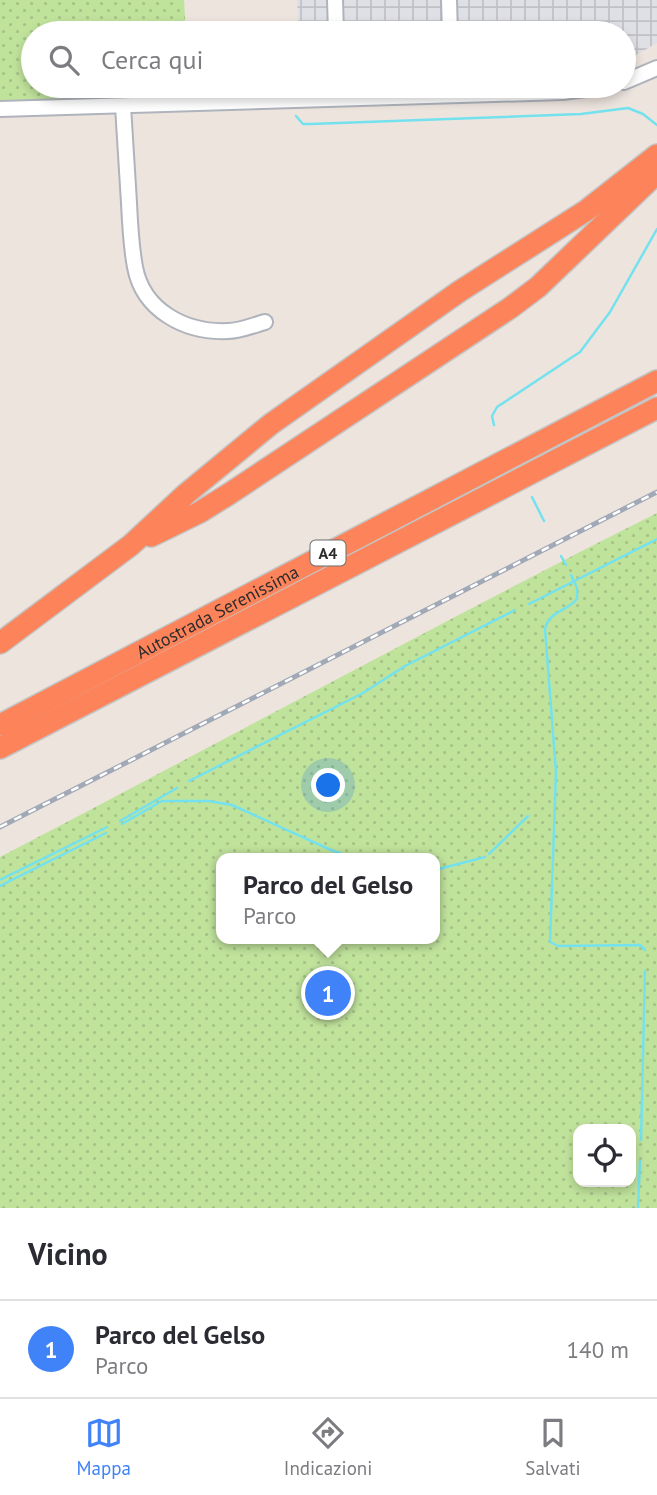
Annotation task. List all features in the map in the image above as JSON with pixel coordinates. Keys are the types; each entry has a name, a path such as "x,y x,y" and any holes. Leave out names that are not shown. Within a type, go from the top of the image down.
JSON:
{"highway":[{"path":"0,643 131,545 206,477 271,424 460,291 597,203 657,155"},
{"path":"131,545 200,512 229,494 510,308 538,287 657,173"},
{"name":"Autostrada Serenissima","path":"0,725 657,381"},
{"name":"Autostrada Serenissima","path":"0,748 657,408"},
{"path":"478,501 657,421"},
{"path":"0,637 32,619"}],"street":[{"path":"335,0 336,21"},
{"path":"449,0 450,21"},
{"path":"636,77 657,68"},
{"path":"0,110 374,98"},
{"path":"123,106 135,269 143,291 159,311 179,322 199,328 229,331 265,322"}],"shaded area":[{"path":"297,0 657,0 657,43 636,55 636,21 298,21"}],"green space":[{"path":"0,0 184,0 185,21 21,21 21,98 142,98 0,104"},
{"path":"657,513 657,1208 0,1208 0,857"}],"waterway":[{"path":"296,116 303,124 311,124 581,114 628,108 643,114 657,125"},
{"path":"494,425 492,416 497,407 580,352 610,312 657,229"},
{"path":"532,497 544,521"},
{"path":"529,604 657,539"},
{"path":"561,556 566,565"},
{"path":"571,575 577,588 577,599 554,615 545,629 556,772 550,942 558,946 640,945 645,950"},
{"path":"189,781 363,693 405,666 515,610"},
{"path":"120,821 177,788"},
{"path":"122,824 162,801 209,801 232,805 340,853"},
{"path":"489,854 528,816"},
{"path":"0,880 107,827"},
{"path":"0,886 106,833"},
{"path":"440,869 485,857"},
{"path":"641,1140 645,971"},
{"path":"638,1208 640,1161"}],"railway":[{"path":"0,827 657,492"}],"place":[{"name":"Parco del Gelso","path":"328,993"}]}
